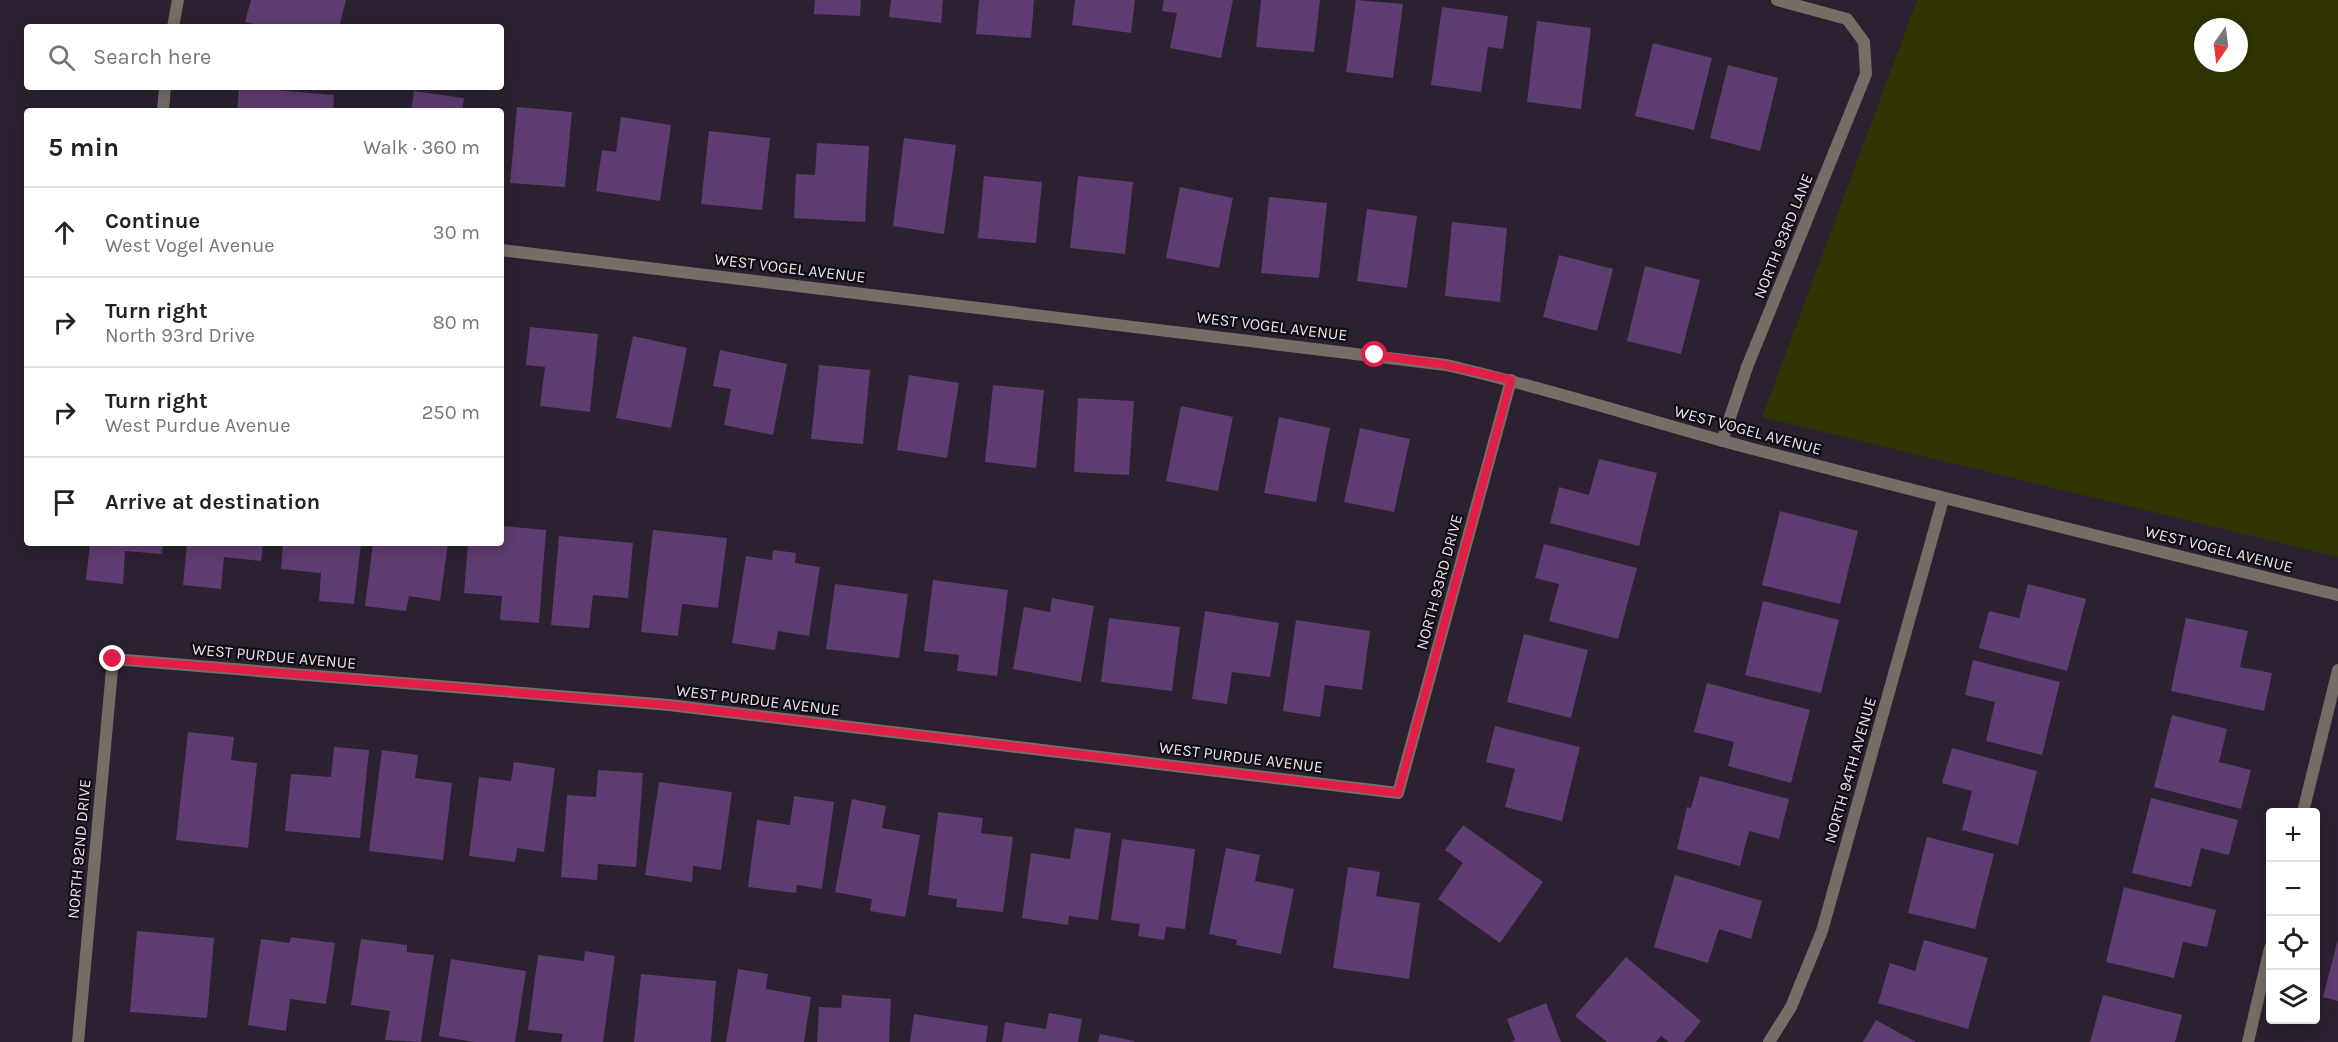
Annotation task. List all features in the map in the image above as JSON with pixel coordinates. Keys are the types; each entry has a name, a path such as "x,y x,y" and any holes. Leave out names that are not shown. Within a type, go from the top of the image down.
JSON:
{"street":[{"path":"174,24 178,0"},
{"name":"NORTH 93RD LANE","path":"1722,441 1747,367 1866,74 1864,42 1847,19 1777,0"},
{"path":"163,108 165,90"},
{"name":"WEST VOGEL AVENUE","path":"504,249 1446,365 1511,380 1722,441 1943,499 2338,595"},
{"name":"NORTH 93RD DRIVE","path":"1398,793 1511,380"},
{"name":"NORTH 94TH AVENUE","path":"1769,1042 1791,1007 1822,931 1943,499"},
{"name":"WEST PURDUE AVENUE","path":"113,659 669,705 1398,793"},
{"name":"NORTH 92ND DRIVE","path":"78,1042 113,659"},
{"path":"2304,808 2338,670"},
{"path":"2248,1042 2266,968"}],"green space":[{"path":"1917,0 2338,0 2338,557 1762,417"}],"building":[{"path":"251,0 346,0 340,24 253,24 245,22"},
{"path":"815,0 861,0 860,16 814,14"},
{"path":"891,0 943,0 941,23 889,17"},
{"path":"979,0 1034,0 1031,38 976,34"},
{"path":"1075,0 1135,0 1131,33 1072,25"},
{"path":"1164,0 1233,0 1221,58 1170,48 1177,13 1162,11"},
{"path":"1261,0 1320,0 1314,52 1256,47"},
{"path":"1356,0 1403,4 1393,78 1346,72"},
{"path":"1442,7 1508,16 1503,49 1488,47 1481,92 1431,85"},
{"path":"1537,21 1591,28 1581,109 1527,102"},
{"path":"1653,43 1712,58 1694,130 1635,116"},
{"path":"1728,65 1778,78 1760,151 1710,138"},
{"path":"239,90 275,90 334,95 333,108 237,108"},
{"path":"414,91 464,98 462,108 411,108"},
{"path":"517,107 572,112 565,187 510,183"},
{"path":"621,117 671,125 660,201 596,191 602,150 616,152"},
{"path":"709,131 770,138 762,210 701,204"},
{"path":"904,138 956,145 944,234 893,226"},
{"path":"817,143 869,146 865,222 794,218 796,174 815,175"},
{"path":"984,176 1042,182 1036,243 978,238"},
{"path":"1078,176 1133,182 1125,254 1070,248"},
{"path":"1180,187 1233,198 1219,268 1166,258"},
{"path":"1269,197 1327,203 1319,278 1261,273"},
{"path":"1367,209 1417,216 1407,288 1357,281"},
{"path":"1452,222 1507,228 1500,302 1445,296"},
{"path":"1559,255 1613,269 1597,331 1543,317"},
{"path":"1645,266 1700,280 1681,354 1627,341"},
{"path":"530,327 598,334 590,412 540,406 545,367 526,365"},
{"path":"633,336 687,348 671,428 616,418"},
{"path":"720,350 787,364 773,435 724,425 731,389 713,386"},
{"path":"819,365 870,370 863,444 811,439"},
{"path":"909,375 959,383 947,458 897,450"},
{"path":"993,385 1044,390 1036,468 985,462"},
{"path":"1078,398 1134,401 1129,475 1074,472"},
{"path":"1181,406 1233,417 1218,491 1166,481"},
{"path":"1279,417 1330,428 1316,502 1264,493"},
{"path":"1360,428 1410,439 1394,512 1344,502"},
{"path":"1599,459 1657,473 1639,546 1550,523 1559,487 1589,495"},
{"path":"1780,511 1858,531 1840,604 1762,585"},
{"path":"504,526 546,530 539,623 500,620 502,596 464,593 468,546 504,546"},
{"path":"653,530 727,538 718,608 682,604 678,636 641,632"},
{"path":"559,536 633,543 628,598 593,595 589,628 551,625"},
{"path":"1544,544 1637,568 1618,639 1549,621 1559,584 1535,578"},
{"path":"90,546 163,546 162,554 125,551 123,584 86,580"},
{"path":"187,546 263,546 261,561 224,557 221,589 183,585"},
{"path":"283,546 361,546 354,604 319,601 321,573 281,569"},
{"path":"373,546 448,546 440,601 409,596 406,611 365,606"},
{"path":"773,550 796,553 795,563 820,567 809,636 778,631 775,650 732,643 746,556 772,560"},
{"path":"933,580 1008,590 997,676 957,671 959,655 924,651"},
{"path":"835,584 908,594 899,658 826,649"},
{"path":"2028,584 2086,599 2067,671 1979,648 1989,611 2019,618"},
{"path":"1052,598 1094,606 1081,682 1013,669 1024,607 1050,612"},
{"path":"1763,601 1839,620 1821,693 1745,675"},
{"path":"1205,611 1279,623 1270,677 1232,672 1227,704 1192,699"},
{"path":"1109,618 1180,627 1172,691 1101,682"},
{"path":"2186,618 2248,631 2240,667 2272,673 2264,711 2171,691"},
{"path":"1296,620 1370,631 1362,690 1325,685 1320,717 1283,711"},
{"path":"1524,634 1588,650 1571,718 1507,702"},
{"path":"1973,660 2060,682 2042,755 1986,741 1995,702 1965,695"},
{"path":"1707,683 1810,710 1791,783 1728,766 1734,742 1694,732"},
{"path":"2172,715 2227,729 2219,762 2251,770 2241,809 2154,787"},
{"path":"1495,726 1580,747 1562,821 1505,807 1515,769 1486,762"},
{"path":"188,732 234,737 231,760 257,763 248,848 176,840"},
{"path":"334,747 369,750 360,838 285,831 291,774 331,777"},
{"path":"1952,748 2037,771 2018,845 1962,830 1972,791 1942,783"},
{"path":"382,750 418,755 415,778 452,783 443,860 369,851"},
{"path":"514,762 555,768 544,852 517,848 515,862 469,856 479,777 511,781"},
{"path":"598,770 643,773 636,867 598,864 597,880 561,877 567,795 596,797"},
{"path":"1700,776 1789,799 1779,839 1749,831 1740,866 1677,849 1687,807 1691,808"},
{"path":"659,782 732,792 721,870 693,866 692,882 645,875"},
{"path":"794,796 834,802 822,889 797,885 796,893 748,887 757,820 790,825"},
{"path":"2151,798 2238,820 2229,855 2201,848 2191,887 2132,873"},
{"path":"852,799 886,806 882,828 920,835 905,917 870,911 872,899 835,892"},
{"path":"938,812 983,818 981,833 1013,837 1003,912 956,907 957,899 928,895"},
{"path":"1463,825 1543,882 1500,943 1438,899 1463,863 1445,850"},
{"path":"1075,828 1111,833 1098,920 1069,916 1068,925 1022,918 1031,853 1070,859"},
{"path":"1927,837 1994,854 1975,929 1908,913"},
{"path":"1122,839 1195,849 1185,929 1166,927 1164,940 1138,936 1140,924 1111,920"},
{"path":"1226,848 1260,855 1255,881 1294,889 1281,954 1236,945 1237,940 1209,934"},
{"path":"1348,867 1380,872 1376,896 1420,903 1409,979 1333,968"},
{"path":"1675,875 1762,901 1751,939 1719,929 1708,963 1654,947"},
{"path":"2124,887 2216,910 2207,947 2183,942 2174,978 2106,962"},
{"path":"137,931 214,938 207,1018 130,1012"},
{"path":"291,937 335,943 326,1004 290,999 286,1031 248,1025 261,939 289,943"},
{"path":"361,939 407,945 407,952 434,955 421,1042 385,1040 390,1011 351,1005"},
{"path":"2338,939 2338,1001 2323,997"},
{"path":"1924,940 1988,958 1968,1029 1878,1003 1890,963 1915,971"},
{"path":"585,951 615,956 603,1042 561,1042 563,1034 528,1030 538,955 584,961"},
{"path":"1626,957 1701,1021 1684,1042 1669,1042 1661,1036 1656,1042 1607,1042 1575,1016"},
{"path":"451,959 526,971 515,1042 473,1042 439,1036"},
{"path":"738,969 768,974 766,989 811,997 804,1042 726,1042"},
{"path":"641,974 716,981 711,1042 634,1042"},
{"path":"842,995 891,999 889,1042 817,1042 819,1007 841,1008"},
{"path":"2103,995 2182,1015 2175,1042 2090,1042"},
{"path":"1546,1003 1561,1042 1511,1042 1515,1040 1507,1019"},
{"path":"1049,1013 1082,1019 1078,1042 1002,1042 1005,1022 1046,1029"},
{"path":"914,1014 988,1026 986,1042 910,1042"},
{"path":"1876,1020 1916,1042 1863,1042"},
{"path":"1100,1034 1134,1041 1134,1042 1098,1042"}],"route":[{"path":"113,659 669,705 1398,793 1511,380 1446,365 1375,355"}]}
